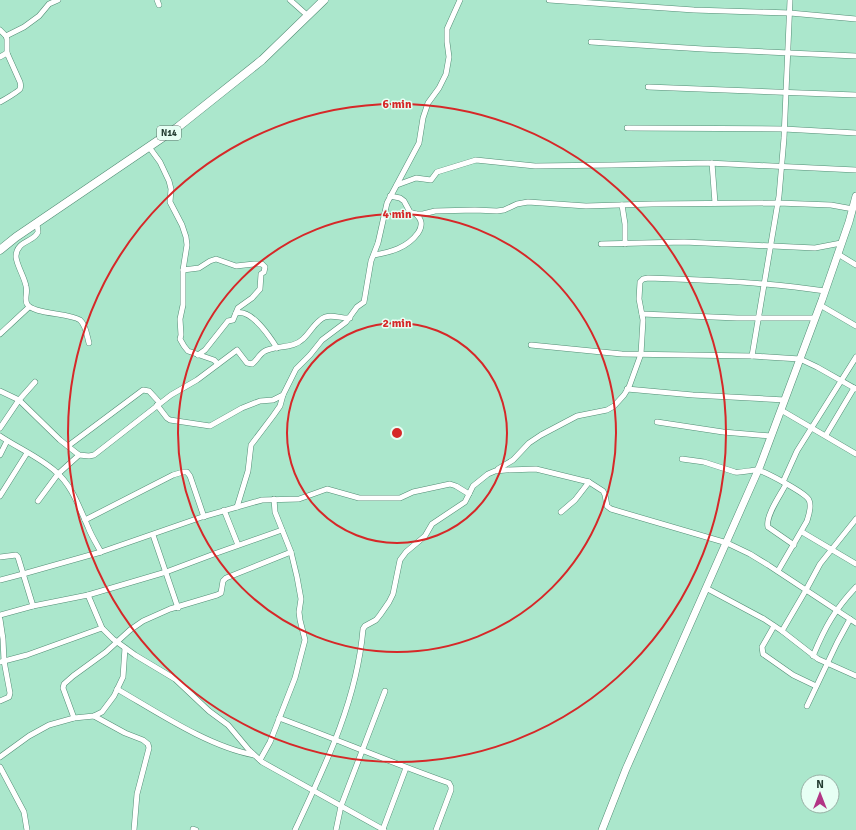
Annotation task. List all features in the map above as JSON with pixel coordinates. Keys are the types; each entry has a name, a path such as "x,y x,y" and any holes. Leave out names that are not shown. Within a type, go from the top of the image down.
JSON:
{"main road":[{"name":"N14","path":"2,246 178,127 262,60 324,0"},
{"path":"602,830 626,769 758,470 820,306 842,243 856,196"}],"street":[{"path":"0,102 19,90 21,87 6,53 7,39 2,33 24,27 40,16 48,2 58,0"},
{"path":"290,0 308,16"},
{"path":"237,507 248,471 251,445 280,406 283,395 296,368 310,355 322,340 341,327 350,318 357,307 364,302 370,267 390,196 419,143 423,118 428,103 439,88 446,74 449,57 446,42 447,29 460,0"},
{"path":"549,0 694,10 790,13 856,19"},
{"path":"752,356 778,203 782,166 790,0"},
{"path":"591,42 856,56"},
{"path":"0,57 6,53"},
{"path":"648,86 856,95"},
{"path":"627,128 784,129 856,133"},
{"path":"149,147 160,162 169,181 170,202 182,225 186,237 187,245 183,270 180,339 188,351 214,360 218,364"},
{"path":"397,185 416,178 431,180 437,172 476,160 535,166 712,163 856,170"},
{"path":"712,163 715,203"},
{"path":"390,196 400,198 404,201 410,212 416,214 452,210 497,211 528,202 586,206 778,203 831,205 853,209"},
{"path":"622,205 625,224 625,244"},
{"path":"374,255 394,250 411,242 421,229 422,223 416,214"},
{"path":"37,223 38,232 18,248 16,258 27,287 27,304 29,307 36,310 79,319 83,324 89,343"},
{"path":"601,244 684,242 815,248 842,243"},
{"path":"838,254 856,265"},
{"path":"183,270 199,268 210,261 216,260 236,266 262,264 265,267 260,278 260,288 252,298 238,308 233,320 228,321 205,350 198,355"},
{"path":"295,830 336,738 355,683 363,629 365,626 376,620 389,602 393,594 400,560 412,546 426,536 432,524 465,502 473,486 480,479 513,460 529,443 577,416 607,410 614,406 627,389 641,354 642,314 639,299 640,282 643,279 764,283 825,291"},
{"path":"820,306 856,326"},
{"path":"0,334 29,307"},
{"path":"236,313 240,312 259,323 277,348"},
{"path":"642,314 758,318 815,318"},
{"path":"0,390 19,400 79,455 94,455 170,395 196,380 237,350 247,363 252,364 265,351 303,340 311,328 324,318 332,316 350,318"},
{"path":"531,345 614,353 752,356 800,359 855,388 826,435"},
{"path":"794,545 768,527 767,519 785,483 797,451 856,357"},
{"path":"0,428 19,400 35,382"},
{"path":"627,389 693,395 785,400"},
{"path":"68,446 143,390 148,391 170,420 210,426 242,408 260,401 273,400 283,395"},
{"path":"781,410 826,435 856,454"},
{"path":"657,422 723,432 771,436"},
{"path":"0,436 42,461 65,481 73,494 101,552"},
{"path":"0,454 8,441"},
{"path":"0,496 27,453"},
{"path":"38,501 58,474 79,455"},
{"path":"682,459 704,462 740,473 758,470 785,483 809,499 810,513 802,532 778,572"},
{"path":"495,471 536,469 588,482 603,491 608,506 611,509 727,543 750,554 856,622"},
{"path":"85,520 168,478 183,472 187,472 190,476 204,517"},
{"path":"561,512 575,500 588,482"},
{"path":"0,580 101,552 224,510 262,500 299,499 327,489 359,498 400,498 413,492 450,484 469,494"},
{"path":"260,760 270,742 295,678 305,640 299,612 301,599 300,589 291,552 275,512 274,499"},
{"path":"224,510 238,545"},
{"path":"782,630 820,564 856,519"},
{"path":"0,615 33,606 88,595 166,572 282,530"},
{"path":"802,532 856,564"},
{"path":"153,535 178,608"},
{"path":"74,718 64,693 64,684 143,621 152,616 217,595 221,593 223,581 226,578 291,552"},
{"path":"0,557 16,555 33,606"},
{"path":"813,656 827,625 856,587"},
{"path":"706,588 744,607 782,630 813,656 827,664 856,676"},
{"path":"88,595 102,628 116,642 175,679 209,711 228,726 260,760 383,830 406,768"},
{"path":"0,619 3,639 2,662 10,692 9,697 0,701"},
{"path":"807,706 850,619"},
{"path":"774,626 762,647 763,654 793,676 816,686"},
{"path":"2,662 28,655 102,628"},
{"path":"0,757 40,729 74,718 94,716 102,712 123,677 125,648"},
{"path":"117,689 190,730 240,753 255,756"},
{"path":"336,830 341,806 385,691"},
{"path":"94,716 125,733 143,740 148,744 149,748 137,794 134,830"},
{"path":"279,718 336,738 363,751 449,783 451,790 436,830"},
{"path":"0,767 24,812 26,830"}]}
